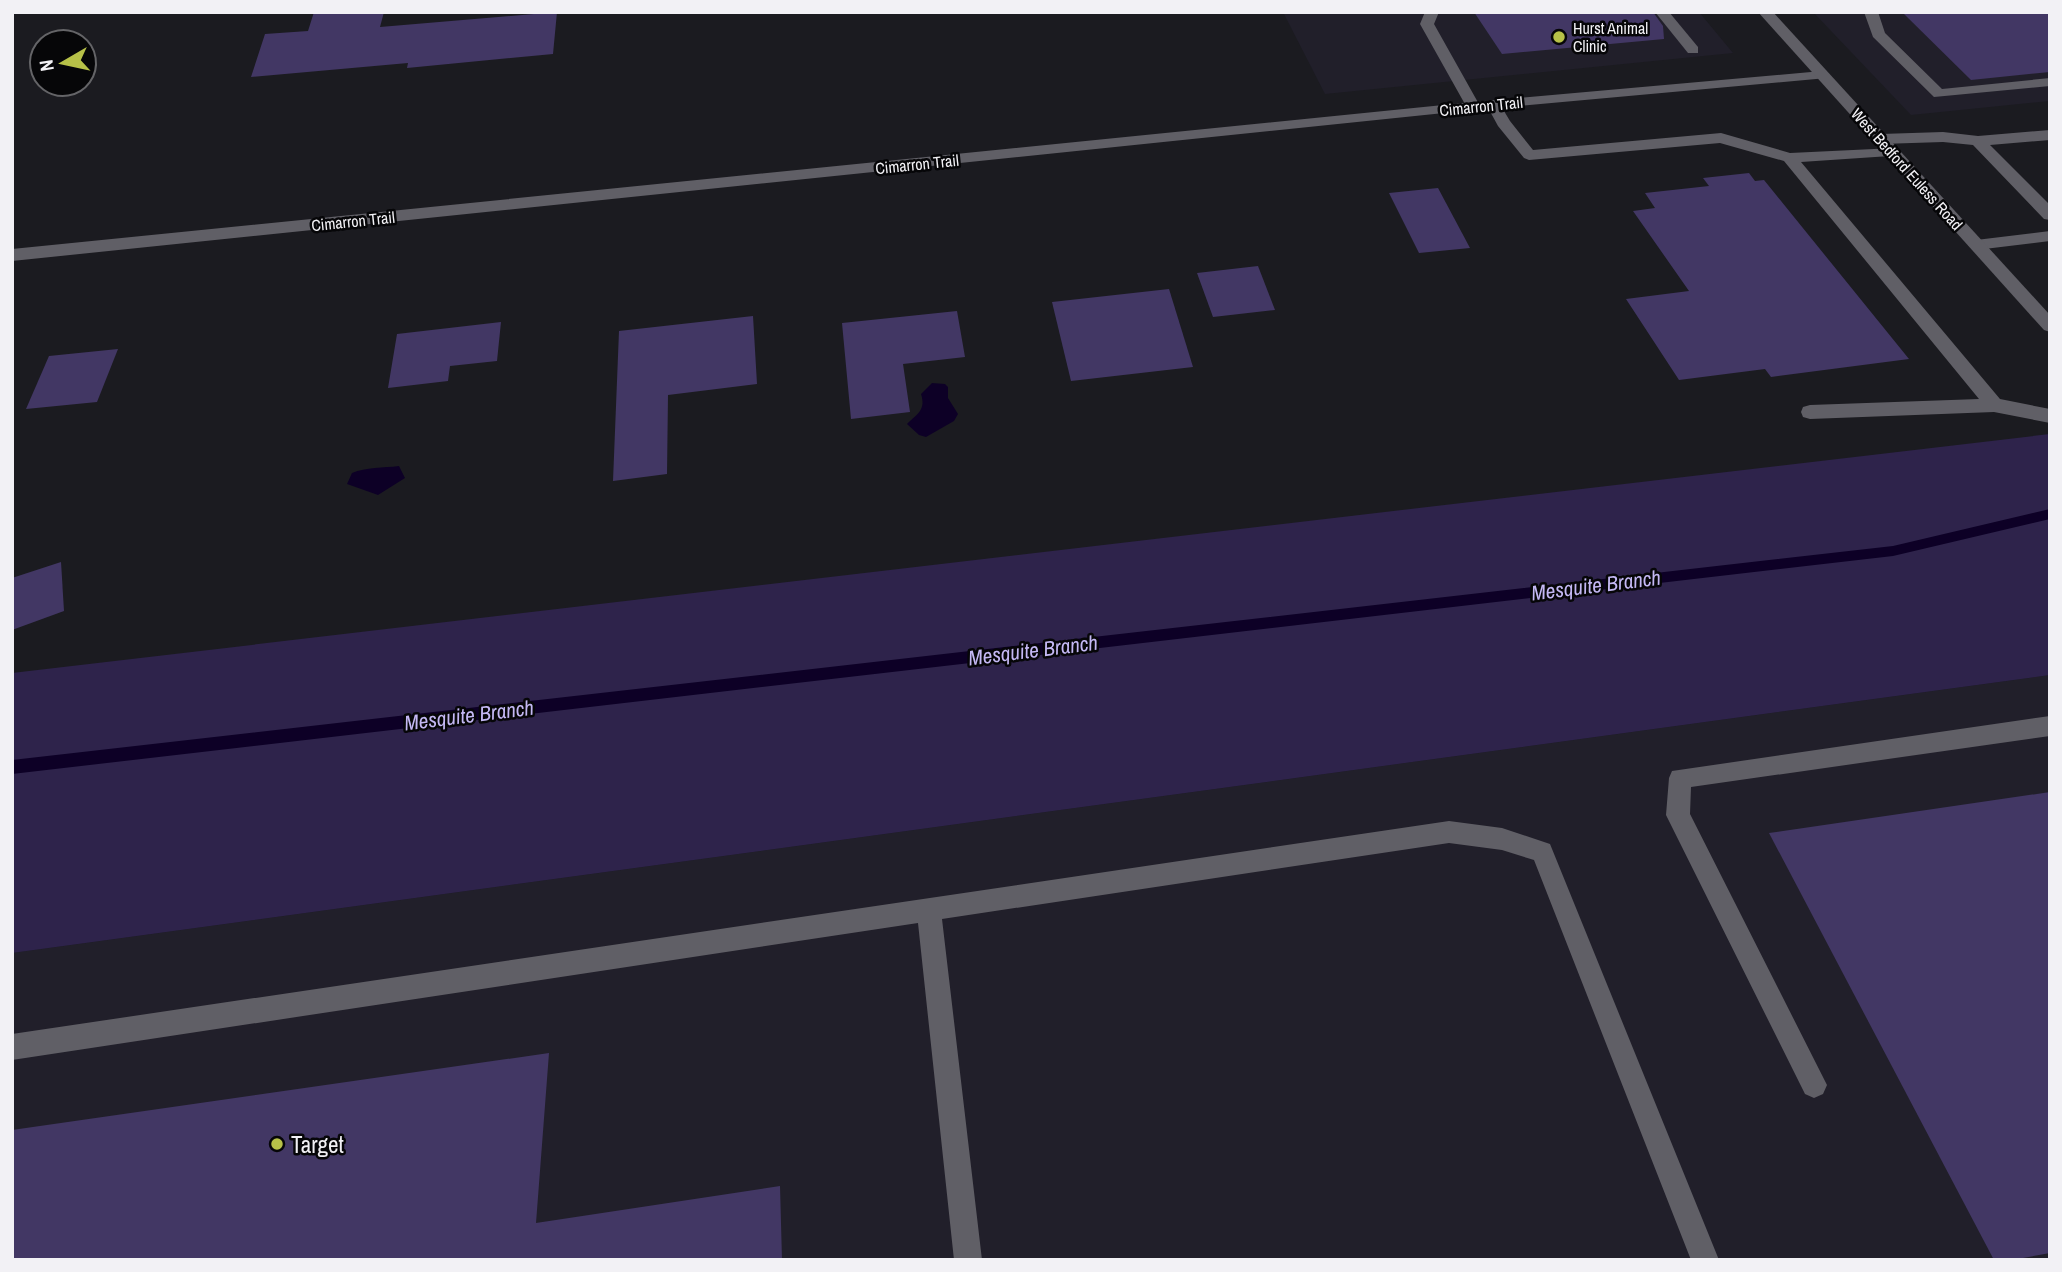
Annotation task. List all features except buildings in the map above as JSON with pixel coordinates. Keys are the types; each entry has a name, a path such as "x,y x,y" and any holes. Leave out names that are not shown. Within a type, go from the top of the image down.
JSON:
{"street":[{"path":"1432,12 1427,24 1473,106"},
{"path":"1662,12 1693,50"},
{"name":"West Bedford Euless Road","path":"1765,12 2050,326"},
{"path":"1871,12 1878,33 1939,94 2050,82"},
{"name":"Cimarron Trail","path":"12,255 1493,104 1822,75"},
{"path":"1493,104 1503,123 1529,155 1721,138 1789,158 1943,137 1978,141 2050,135"},
{"path":"1978,141 2050,215"},
{"path":"1789,158 1994,405"},
{"path":"1976,245 2050,236"},
{"path":"1810,412 1994,405 2050,416"},
{"path":"1815,1085 1678,816 1680,778 2050,726"},
{"path":"12,1047 1449,832 1502,839 1542,852 1705,1260"},
{"path":"929,910 968,1260"}],"shaded area":[{"path":"1283,12 1699,12 1733,53 1325,94"},
{"path":"1813,12 2050,12 2050,101 1911,115"},
{"path":"932,383 945,384 948,387 948,398 958,414 954,421 926,437 919,435 907,424 920,411 921,394"},
{"path":"2050,434 2050,675 12,953 12,673"},
{"path":"399,466 405,478 378,495 347,484 352,473 357,471"},
{"path":"2050,675 2050,1260 12,1260 12,953"}],"waterway":[{"name":"Mesquite Branch","path":"12,767 1893,551 2050,514"}],"place":[{"name":"Hurst Animal Clinic","path":"1559,37"},
{"name":"Target","path":"277,1144"}]}
